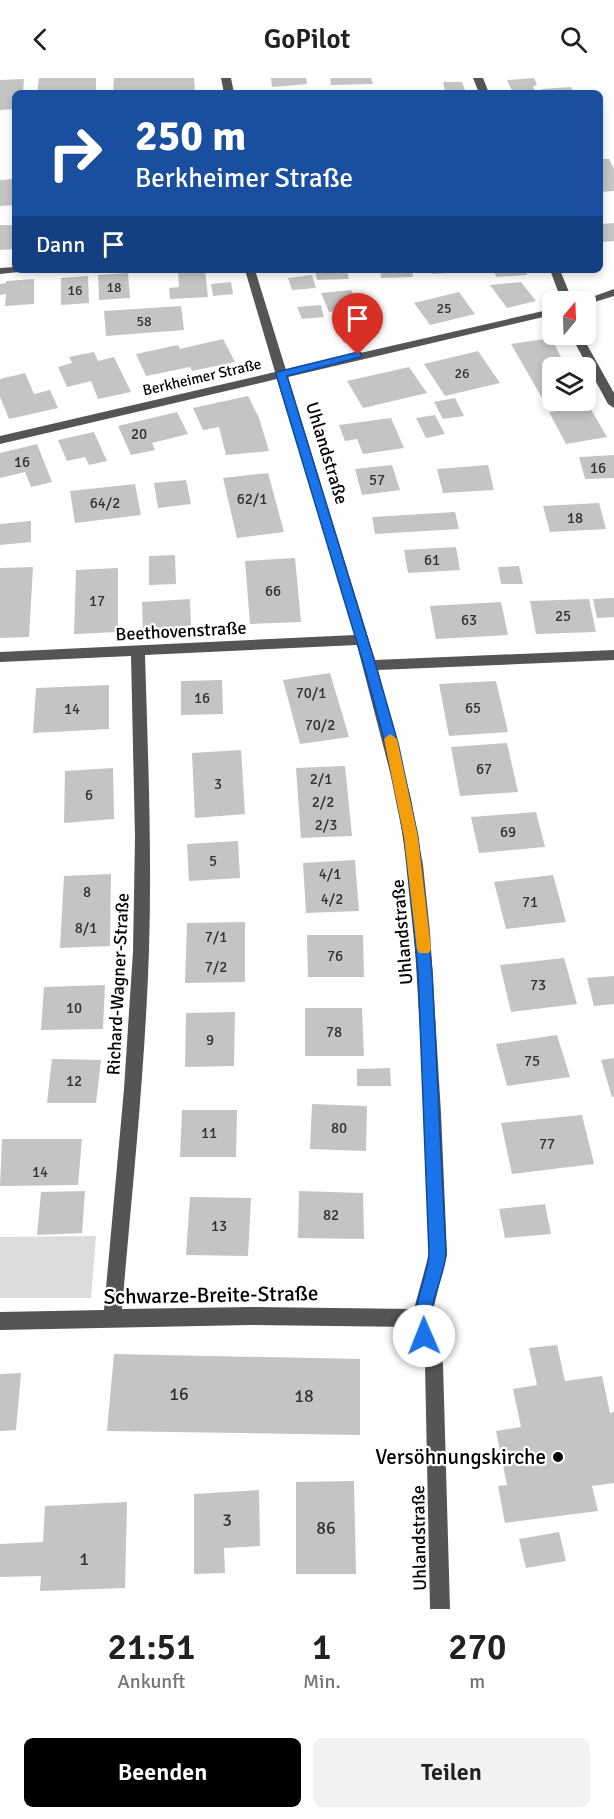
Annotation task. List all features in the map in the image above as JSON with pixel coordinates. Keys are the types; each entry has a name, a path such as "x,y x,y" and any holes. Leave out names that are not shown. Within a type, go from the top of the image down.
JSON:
{"street":[{"name":"Uhlandstraße","path":"251,273 363,640 404,799 416,865 433,1113 438,1254 436,1271 426,1297 422,1318 424,1336 434,1364 440,1609"},
{"path":"556,273 564,291"},
{"path":"596,298 614,292"},
{"name":"Berkheimer Straße","path":"0,440 542,314"},
{"path":"580,345 614,404"},
{"name":"Beethovenstraße","path":"0,657 363,640"},
{"name":"Richard-Wagner-Straße","path":"112,1318 131,1114 141,952 143,865 138,651"},
{"path":"370,666 614,655"},
{"name":"Schwarze-Breite-Straße","path":"0,1321 250,1316 422,1318"}],"shaded area":[{"path":"96,1236 91,1298 0,1298 0,1237"}],"building":[{"path":"39,78 96,78 96,90 37,90"},
{"path":"114,78 194,78 195,90 113,90"},
{"path":"271,78 306,78 307,84 272,87"},
{"path":"330,78 371,78 373,84 331,85"},
{"path":"534,78 537,85 533,86 535,90 512,90 507,80"},
{"path":"24,79 23,90 12,90 12,109 0,110 0,80"},
{"path":"443,82 462,82 465,90 445,90"},
{"path":"571,87 572,90 541,90"},
{"path":"603,159 609,159 614,169 614,191 603,192"},
{"path":"12,179 12,205 0,206 0,180"},
{"path":"614,223 614,241 603,242 603,224"},
{"path":"0,225 12,225 12,249 0,250"},
{"path":"128,273 130,298 99,300 98,275"},
{"path":"178,273 205,273 208,297 170,299 169,288 179,287"},
{"path":"316,273 348,273 349,279 317,280"},
{"path":"380,273 412,273 413,277 381,278"},
{"path":"495,273 527,273 527,275 496,277"},
{"path":"312,275 316,288 292,290 288,278"},
{"path":"88,276 89,303 61,305 61,278"},
{"path":"34,279 34,304 5,306 6,294 0,295 0,284 6,281"},
{"path":"231,282 233,294 213,296 211,284"},
{"path":"521,282 536,301 507,308 490,285"},
{"path":"351,290 359,308 329,312 321,293"},
{"path":"459,292 475,314 430,325 414,303"},
{"path":"321,305 324,317 302,319 297,307"},
{"path":"181,306 184,330 106,336 104,311"},
{"path":"364,319 375,336 344,343 334,325"},
{"path":"223,339 235,362 192,371 190,367 146,376 136,354 178,345 180,349"},
{"path":"542,339 542,345 555,345 561,357 542,357 542,398 511,344"},
{"path":"478,351 500,383 445,396 424,364"},
{"path":"94,352 98,361 114,357 131,392 98,399 91,381 67,387 58,367 72,363 69,357"},
{"path":"409,367 427,393 363,408 347,381"},
{"path":"25,373 34,394 50,390 58,408 9,419 0,397 0,379"},
{"path":"248,396 259,418 269,451 226,455 219,427 203,430 193,408"},
{"path":"455,398 464,416 443,419 434,402"},
{"path":"592,411 607,437 566,444 549,412"},
{"path":"177,412 188,434 152,443 155,450 131,455 118,426"},
{"path":"435,415 445,434 426,438 416,418"},
{"path":"391,418 404,448 363,454 357,439 345,441 339,425"},
{"path":"94,432 107,461 89,465 85,457 67,461 58,440"},
{"path":"37,444 52,482 31,487 25,472 0,478 0,453"},
{"path":"614,455 614,478 585,479 579,457"},
{"path":"392,465 400,490 362,495 355,469"},
{"path":"488,465 494,490 443,493 437,469"},
{"path":"268,473 284,532 237,538 223,478"},
{"path":"186,480 191,504 158,508 154,483"},
{"path":"135,484 141,515 75,523 70,491"},
{"path":"599,503 606,529 550,532 543,506"},
{"path":"455,512 459,529 375,534 372,517"},
{"path":"31,521 31,542 0,545 0,524"},
{"path":"456,547 460,570 408,573 404,550"},
{"path":"175,555 176,584 149,585 149,556"},
{"path":"295,558 301,622 250,624 245,561"},
{"path":"519,566 523,584 501,584 498,567"},
{"path":"33,567 29,637 0,638 0,568"},
{"path":"118,568 118,632 74,634 76,570"},
{"path":"614,598 614,617 597,618 593,599"},
{"path":"190,599 191,628 143,631 142,602"},
{"path":"589,599 596,632 536,634 530,601"},
{"path":"501,602 508,635 436,639 430,606"},
{"path":"330,673 349,737 300,744 283,680"},
{"path":"222,680 223,714 181,715 181,681"},
{"path":"496,681 508,732 449,736 439,684"},
{"path":"109,685 109,729 33,733 36,688"},
{"path":"507,743 518,792 460,796 451,747"},
{"path":"241,750 245,814 195,818 192,753"},
{"path":"345,766 352,836 301,838 296,768"},
{"path":"113,768 114,819 64,823 65,771"},
{"path":"536,812 545,847 479,853 471,817"},
{"path":"238,841 240,878 189,881 187,844"},
{"path":"355,860 359,911 306,913 303,863"},
{"path":"111,874 110,946 60,948 64,876"},
{"path":"553,875 566,922 506,929 494,882"},
{"path":"245,922 245,982 185,983 187,923"},
{"path":"307,935 363,935 364,977 308,977"},
{"path":"564,958 577,1004 511,1012 500,965"},
{"path":"614,976 614,1004 594,1006 587,978"},
{"path":"105,985 103,1029 41,1030 44,987"},
{"path":"305,1008 362,1008 364,1056 305,1056"},
{"path":"235,1012 234,1066 185,1067 186,1013"},
{"path":"557,1035 570,1077 507,1086 496,1044"},
{"path":"614,1058 614,1097 612,1097 601,1060"},
{"path":"52,1059 101,1060 96,1103 47,1103"},
{"path":"390,1068 391,1086 357,1086 357,1069"},
{"path":"312,1104 367,1106 366,1151 310,1149"},
{"path":"182,1110 237,1110 236,1157 180,1157"},
{"path":"582,1115 594,1164 512,1174 501,1123"},
{"path":"2,1139 82,1139 78,1185 0,1186"},
{"path":"85,1191 82,1233 37,1235 41,1192"},
{"path":"299,1191 363,1193 364,1239 298,1238"},
{"path":"190,1197 251,1198 248,1256 186,1255"},
{"path":"545,1204 551,1234 505,1238 499,1209"},
{"name":"Versöhnungskirche","path":"557,1345 565,1381 602,1376 610,1413 614,1412 614,1483 592,1486 598,1511 505,1523 498,1486 507,1485 496,1431 521,1427 513,1389 537,1385 529,1348"},
{"path":"114,1354 360,1359 360,1435 107,1431"},
{"path":"21,1373 16,1430 0,1431 0,1374"},
{"path":"354,1481 356,1574 296,1574 296,1482"},
{"path":"259,1490 260,1546 224,1548 225,1573 194,1574 194,1494"},
{"path":"127,1502 125,1588 40,1591 41,1576 0,1577 0,1544 43,1542 45,1506"},
{"path":"559,1532 566,1561 526,1568 519,1539"}],"slow traffic":[{"path":"390,739 416,865 424,949"}],"place":[{"name":"Versöhnungskirche","path":"558,1457"}],"route":[{"path":"358,355 281,374 322,501 370,666 404,799 416,865 425,971 438,1254 436,1271 423,1311 424,1336"}]}
